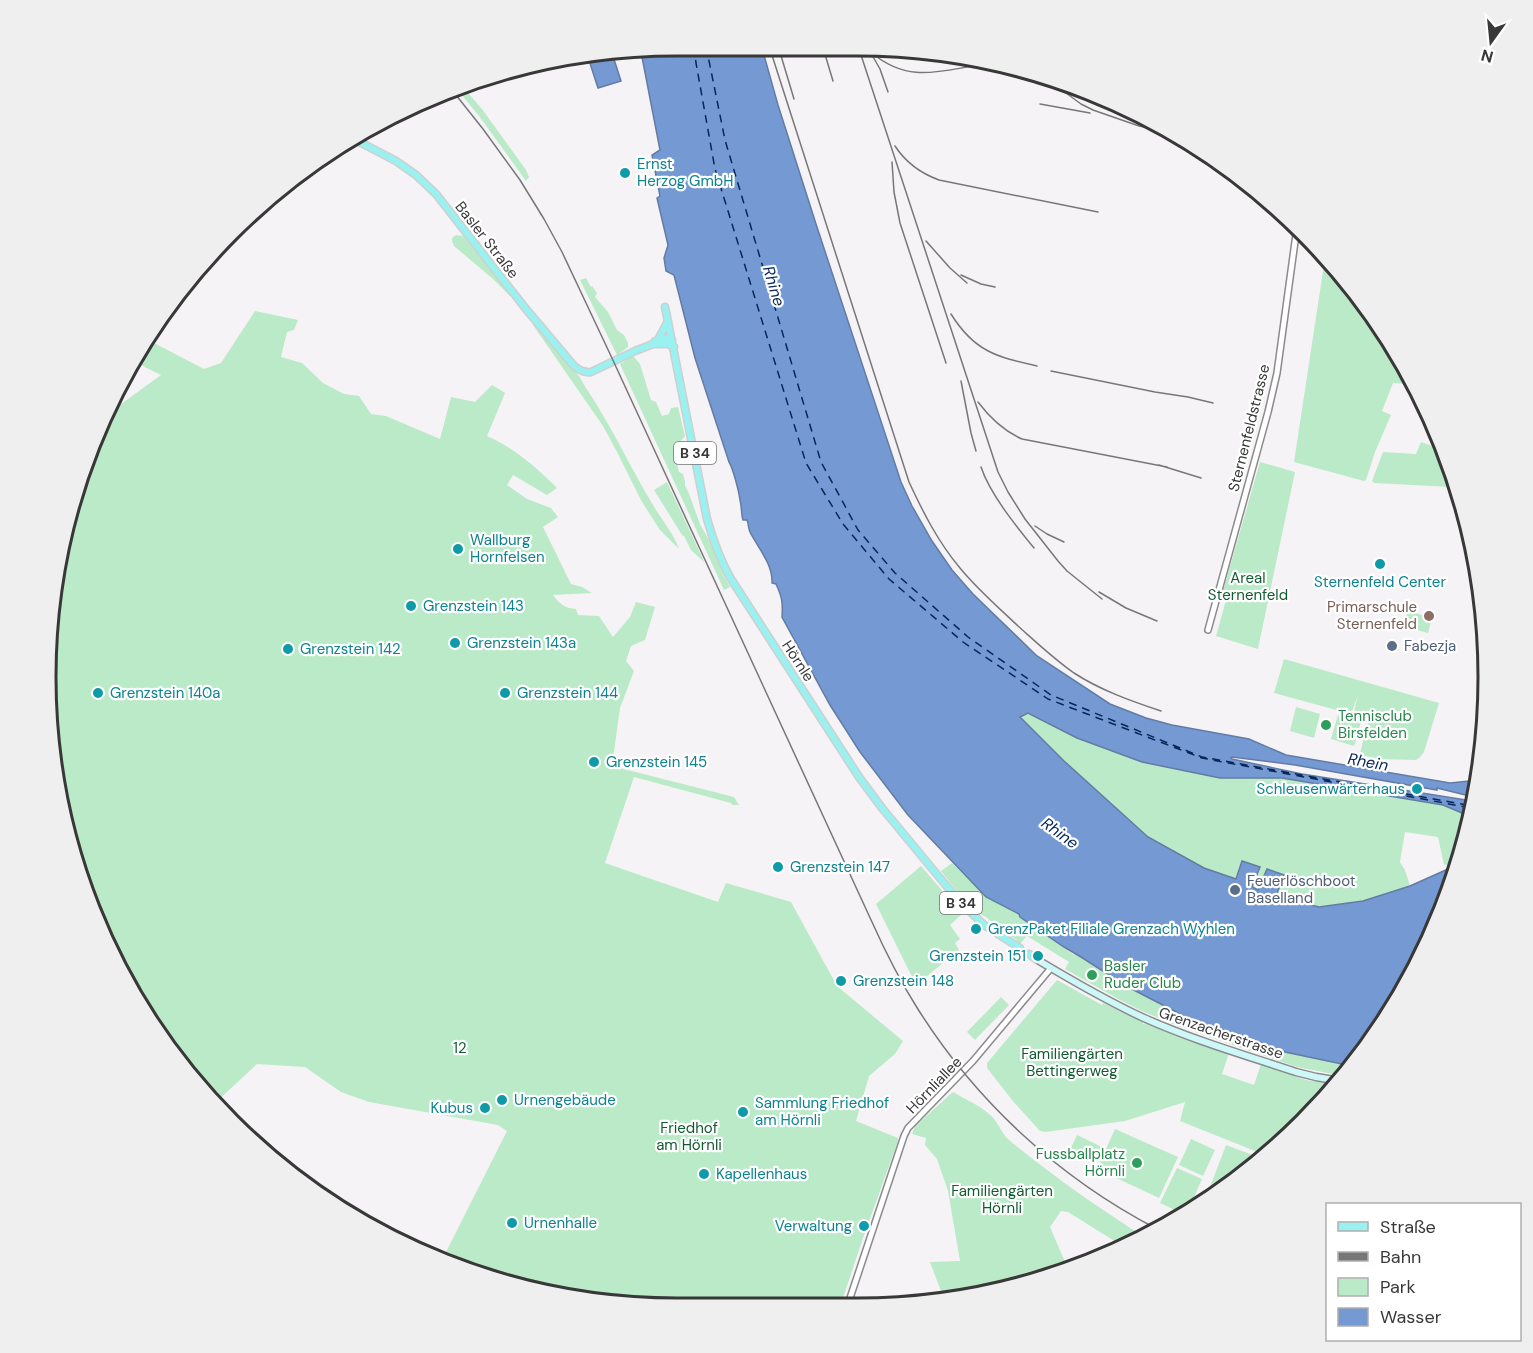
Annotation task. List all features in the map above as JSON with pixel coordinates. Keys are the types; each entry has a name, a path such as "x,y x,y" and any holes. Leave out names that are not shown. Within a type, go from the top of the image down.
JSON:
{"main road":[{"name":"Basler Straße","path":"360,142 396,161 416,175 436,194 520,302 579,370 591,372 655,342"},
{"name":"B 34","path":"665,307 673,344"},
{"path":"668,321 655,342 673,344"},
{"name":"Hörnle","path":"673,344 707,519 713,540 730,579 882,808 959,901 984,925 1020,948"},
{"name":"Grenzacherstrasse","path":"1029,954 1103,998 1156,1023 1296,1072 1329,1079"}],"street":[{"name":"Sternenfeldstrasse","path":"1208,630 1277,373 1296,237"},
{"name":"Hörnliallee","path":"850,1298 906,1132 974,1061 1052,968"}],"green space":[{"path":"467,92 482,109 526,170 529,177 526,181 461,94"},
{"path":"456,235 463,236 510,296 454,246 452,238"},
{"path":"1324,268 1373,331 1403,384 1393,383 1382,411 1391,415 1366,480 1294,462"},
{"path":"586,278 597,293 595,297 608,312 617,330 624,335 628,343 628,347 617,355 580,280"},
{"path":"255,311 298,320 294,330 287,332 281,357 302,363 323,383 344,394 359,396 371,414 386,416 440,439 451,397 475,402 492,385 505,393 487,436 524,459 557,488 547,495 513,475 507,485 527,499 551,508 558,517 543,527 571,584 592,593 553,595 563,605 576,609 578,615 599,616 613,637 630,617 636,602 655,607 645,640 631,646 626,661 634,671 620,708 612,766 734,797 739,805 732,805 634,777 605,863 718,902 726,883 791,902 837,986 903,1041 895,1054 869,1076 856,1121 898,1138 898,1141 843,1298 676,1298 595,1292 555,1286 516,1276 477,1265 446,1253 507,1131 498,1125 369,1102 341,1092 305,1067 257,1064 221,1098 184,1055 160,1022 120,951 103,914 88,876 77,837 67,798 61,758 57,717 57,636 67,555 88,477 118,406 161,375 140,364 153,343 204,369 221,363"},
{"path":"535,324 580,378 679,549 660,530 642,502 603,426 533,325"},
{"path":"634,357 640,364 651,400 656,402 662,416 669,414 671,408 678,407 685,436 673,446 679,472 683,474 685,486 700,524 730,587 724,590 620,364"},
{"path":"1421,442 1433,446 1448,487 1374,483 1372,481 1383,452 1416,454"},
{"name":"Areal Sternenfeld","path":"1260,462 1295,472 1258,649 1216,636 1226,600 1221,598"},
{"path":"667,482 704,562 691,550 654,490"},
{"path":"1408,611 1432,618 1428,633 1403,626"},
{"path":"1284,659 1439,703 1424,752 1416,760 1380,759 1361,755 1368,723 1367,719 1353,715 1358,695 1351,714 1274,693"},
{"path":"1296,707 1320,714 1314,738 1290,731"},
{"path":"1028,713 1077,738 1220,778 1282,778 1444,805 1462,813 1448,864 1444,865 1438,837 1405,832 1400,862 1410,886 1363,901 1319,907 1276,896 1283,875 1259,890 1252,888 1259,866 1236,879 1204,868 1148,837 1020,718"},
{"path":"1338,715 1361,722 1354,746 1331,739"},
{"path":"952,863 986,897 1019,914 1020,917 1074,955 1081,957 1127,987 1182,1015 1211,1027 1341,1064 1333,1074 1297,1067 1178,1026 1142,1011 1065,969 1069,962 1027,936 1017,947 1015,945 1017,940 976,912 941,871"},
{"path":"921,866 963,913 950,925 960,939 955,943 959,950 916,985 876,904"},
{"name":"Familiengärten Bettingerweg","path":"1057,980 1143,1024 1146,1023 1229,1053 1222,1074 1254,1085 1261,1064 1306,1080 1325,1083 1296,1116 1256,1151 1180,1121 1185,1102 1125,1121 1040,1131 987,1068 987,1063"},
{"path":"1001,997 1009,1005 975,1040 967,1032"},
{"name":"Familiengärten Hörnli","path":"953,1092 989,1114 1009,1140 1042,1166 1135,1231 1114,1241 1068,1212 1061,1211 1050,1227 1065,1262 978,1286 941,1292 930,1262 960,1261 948,1191 937,1159 925,1145 926,1138 912,1134 915,1126"},
{"name":"Fussballplatz Hörnli","path":"1115,1129 1178,1157 1159,1198 1097,1169"},
{"path":"1077,1135 1102,1147 1095,1162 1070,1150"},
{"path":"1191,1139 1215,1150 1203,1176 1179,1165"},
{"path":"1226,1145 1252,1155 1235,1169 1210,1187"},
{"path":"1177,1168 1202,1179 1194,1198 1174,1210 1160,1203"}],"water":[{"name":"Rhine","path":"764,56 816,224 901,482 932,541 952,570 973,594 1037,656 1110,704 1146,718 1249,739 1286,755 1450,783 1469,781 1466,795 1437,788 1437,790 1295,765 1231,758 1302,774 1466,800 1462,813 1443,805 1282,778 1220,778 1142,762 1077,738 1028,713 1020,717 1064,761 1148,837 1204,868 1236,879 1242,861 1260,867 1252,887 1258,890 1267,869 1284,875 1276,896 1319,907 1363,901 1410,886 1447,870 1430,914 1394,987 1373,1022 1341,1064 1285,1052 1182,1015 1128,987 1064,947 1020,917 1019,914 986,897 908,815 860,752 830,705 782,617 782,600 776,584 772,583 768,564 750,532 747,520 743,520 736,480 695,358 674,275 666,271 664,258 668,245 657,198 660,196 652,155 660,150 642,57"},
{"path":"614,59 621,81 598,88 590,62"}],"ferry route":[{"path":"695,56 715,169 806,463 843,524 889,579 963,642 1048,699 1202,758 1464,807"},
{"path":"708,56 725,140 821,462 858,530 895,573 968,637 1051,695 1202,757 1464,805"}],"railway":[{"path":"772,56 909,482 945,548 973,583 1059,662 1094,685 1161,711"},
{"path":"781,56 794,99"},
{"path":"826,56 833,81"},
{"path":"861,56 998,472 1025,519 1058,561 1102,599"},
{"path":"873,56 888,92"},
{"path":"877,57 888,64 918,73 973,66"},
{"path":"1063,91 1093,110 1144,127"},
{"path":"457,96 520,180 562,252 877,933 916,1006 939,1041 965,1074 1022,1134 1086,1186 1148,1224"},
{"path":"1040,104 1090,113"},
{"path":"895,146 914,167 939,180 1098,212"},
{"path":"892,162 894,192 900,223 946,363"},
{"path":"926,241 967,283"},
{"path":"961,275 981,284 995,287"},
{"path":"951,314 968,336 987,350 1037,366"},
{"path":"1051,371 1213,403"},
{"path":"961,381 976,451"},
{"path":"978,402 998,424 1022,439 1167,467"},
{"path":"1159,465 1201,478"},
{"path":"981,467 997,499 1034,548"},
{"path":"1035,526 1064,542"},
{"path":"1099,592 1126,608 1157,621"}],"place":[{"name":"Ernst Herzog GmbH","path":"625,173"},
{"name":"Wallburg Hornfelsen","path":"458,549"},
{"name":"Sternenfeld Center","path":"1380,564"},
{"name":"Grenzstein 143","path":"411,606"},
{"name":"Primarschule Sternenfeld","path":"1429,616"},
{"name":"Grenzstein 143a","path":"455,643"},
{"name":"Fabezja","path":"1392,646"},
{"name":"Grenzstein 142","path":"288,649"},
{"name":"Grenzstein 140a","path":"98,693"},
{"name":"Grenzstein 144","path":"505,693"},
{"name":"Tennisclub Birsfelden","path":"1326,725"},
{"name":"Grenzstein 145","path":"594,762"},
{"name":"Schleusenwärterhaus","path":"1417,789"},
{"name":"Grenzstein 147","path":"778,867"},
{"name":"Feuerlöschboot Baselland","path":"1235,890"},
{"name":"GrenzPaket Filiale Grenzach Wyhlen","path":"976,929"},
{"name":"Grenzstein 151","path":"1038,956"},
{"name":"Basler Ruder Club","path":"1092,975"},
{"name":"Grenzstein 148","path":"841,981"},
{"name":"Urnengebäude","path":"502,1100"},
{"name":"Kubus","path":"485,1108"},
{"name":"Sammlung Friedhof am Hörnli","path":"743,1112"},
{"name":"Fussballplatz Hörnli","path":"1137,1163"},
{"name":"Kapellenhaus","path":"704,1174"},
{"name":"Urnenhalle","path":"512,1223"},
{"name":"Verwaltung","path":"864,1226"}],"water label":[{"name":"Rhein","path":"1368,762"}],"park label":[{"name":"12","path":"460,1048"},
{"name":"Friedhof am Hörnli","path":"689,1136"}]}
